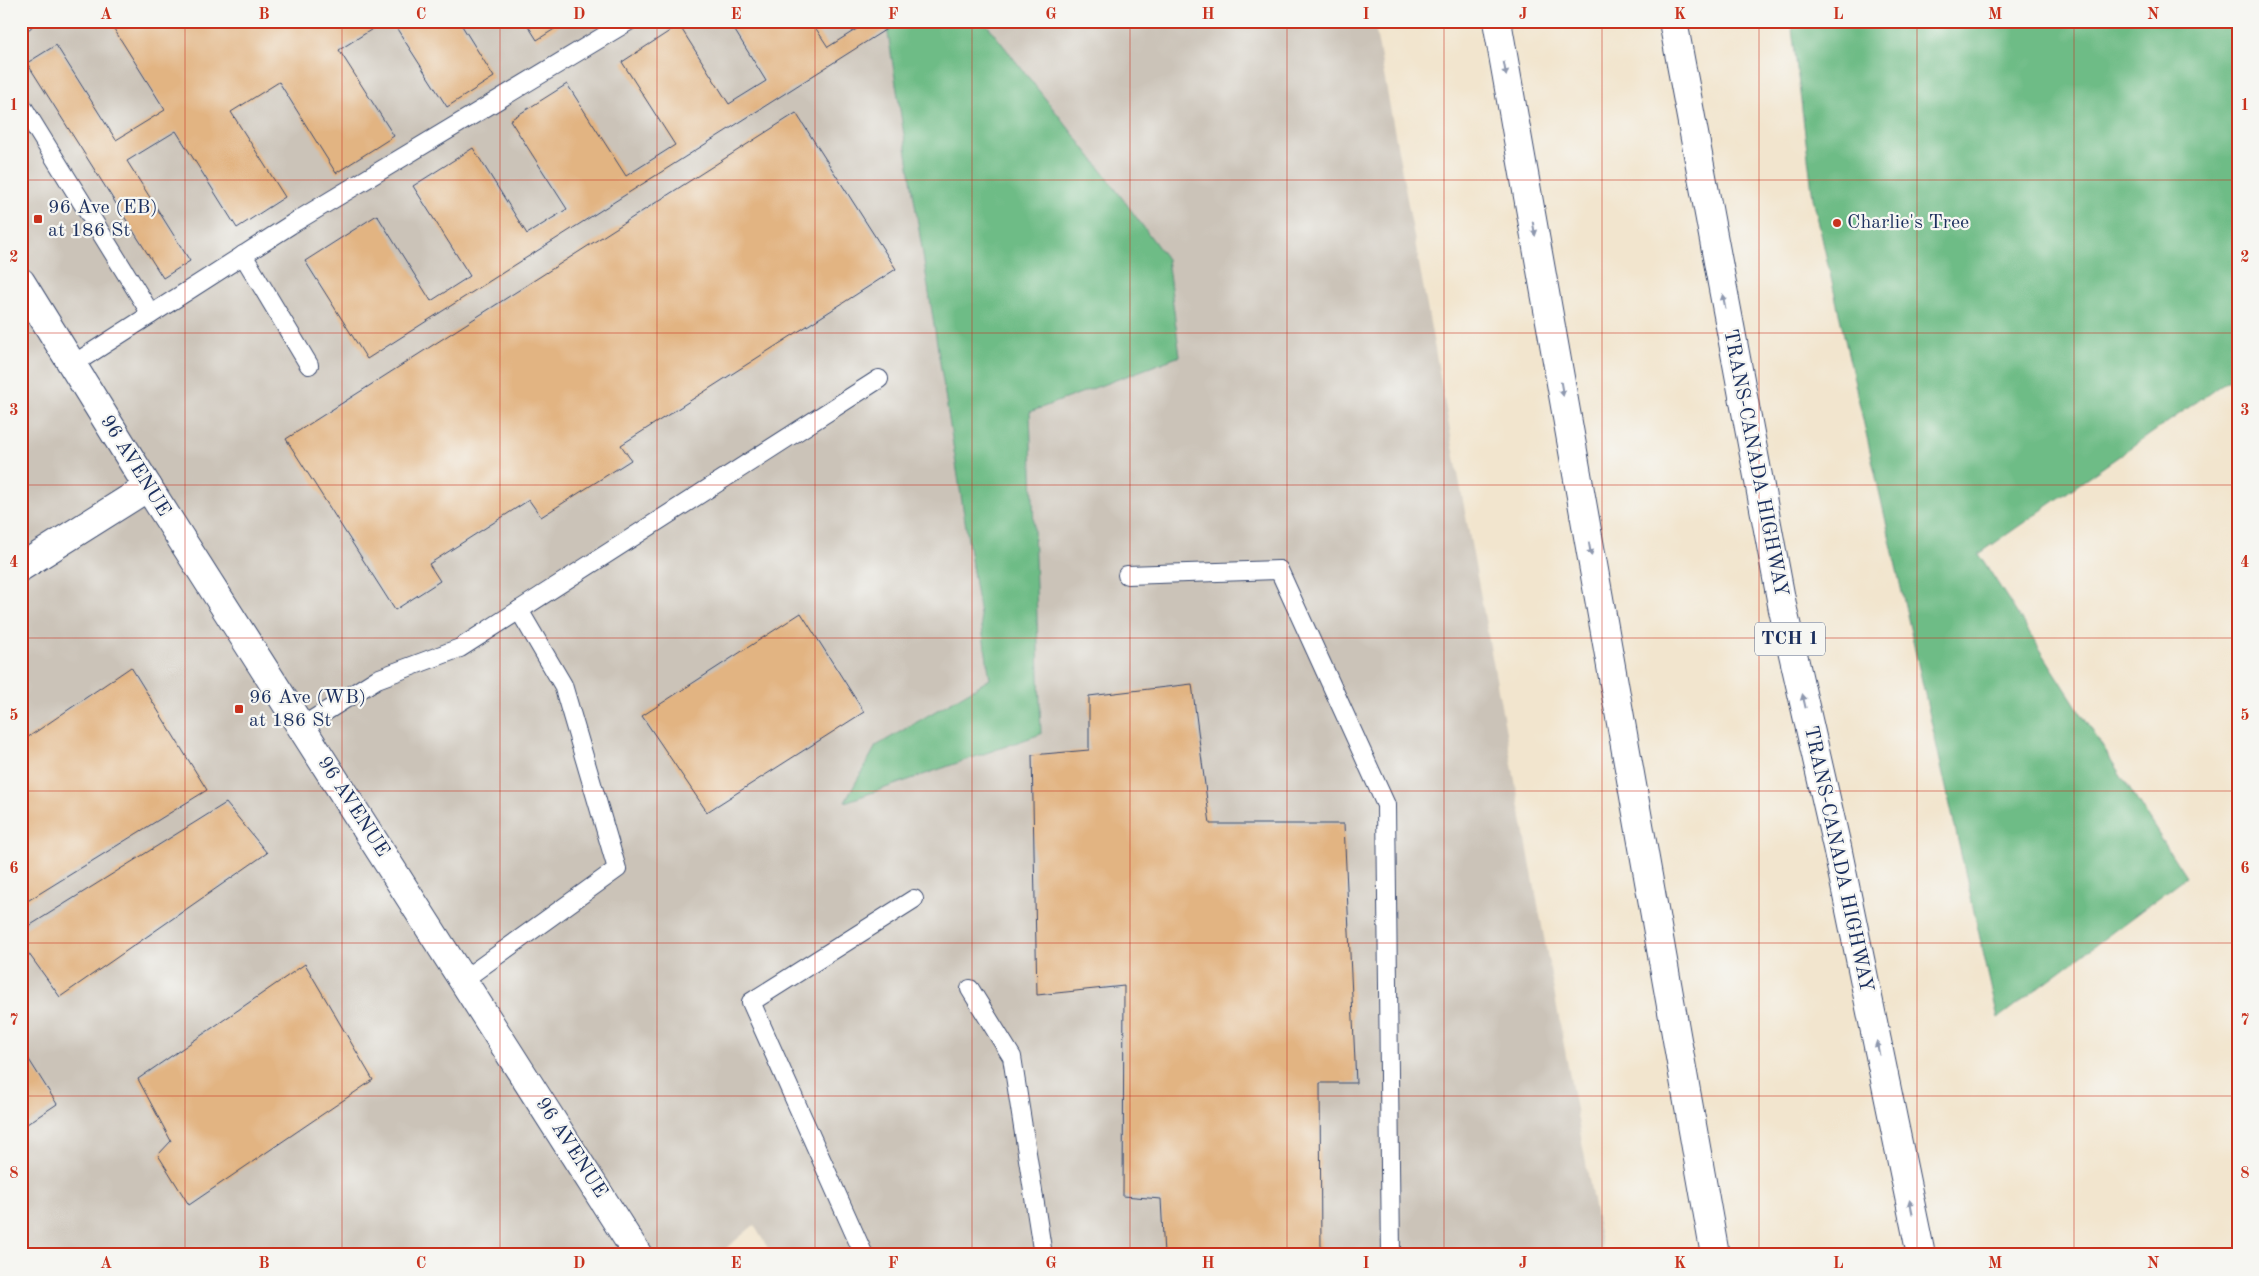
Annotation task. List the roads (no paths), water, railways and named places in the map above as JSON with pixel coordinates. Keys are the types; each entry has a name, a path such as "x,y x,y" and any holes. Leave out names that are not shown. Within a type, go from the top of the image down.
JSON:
{"main road":[{"path":"1497,21 1716,1255"},
{"name":"TRANS-CANADA HIGHWAY","path":"1673,21 1783,610 1837,847 1921,1255"},
{"name":"96 AVENUE","path":"21,282 148,487 638,1255"},
{"path":"21,567 148,487"}],"lane":[{"path":"72,365 243,256 629,21"},
{"path":"21,104 151,314"},
{"path":"243,256 309,365"},
{"path":"301,727 377,679 460,648 879,379"},
{"path":"1127,575 1279,570 1386,805 1391,1255"},
{"path":"463,980 618,869 563,685 519,610"},
{"path":"864,1255 751,1002 914,899"},
{"path":"970,989 1012,1057 1043,1255"}],"place":[{"name":"96 Ave (EB) at 186 St","path":"38,219"},
{"name":"Charlie's Tree","path":"1837,223"},
{"name":"96 Ave (WB) at 186 St","path":"239,709"}]}
